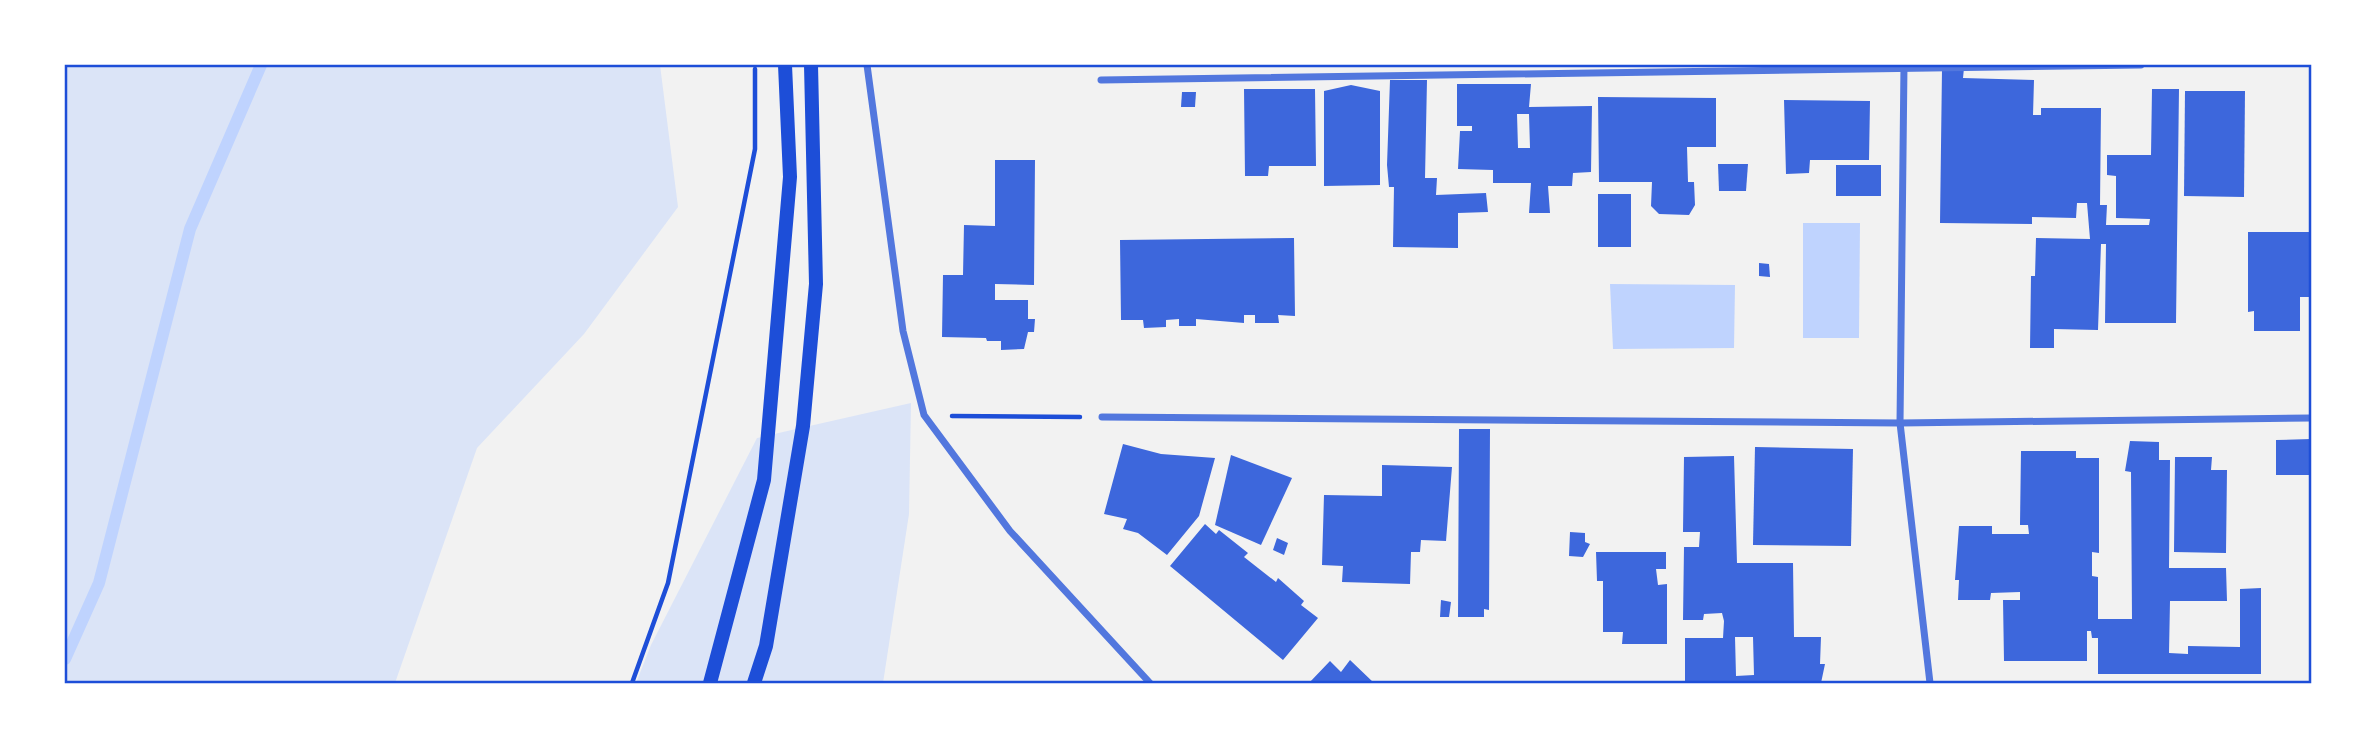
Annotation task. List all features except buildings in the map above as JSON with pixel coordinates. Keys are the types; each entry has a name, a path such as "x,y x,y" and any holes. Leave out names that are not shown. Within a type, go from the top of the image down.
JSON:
{"main road":[{"path":"710,683 764,480 790,177 785,65"},
{"path":"754,683 766,646 803,426 816,284 816,181 811,65"}],"street":[{"path":"867,65 903,331 924,415 1010,531 1150,683"},
{"path":"1101,80 2141,65"},
{"path":"1904,67 1900,423 1930,683"},
{"path":"1102,417 1900,423 2311,418"}],"path":[{"path":"632,683 668,583 755,149 755,65"},
{"path":"924,415 1102,417"}],"shaded area":[{"path":"65,65 660,65 678,207 584,334 477,448 395,683 65,683"},
{"path":"911,403 909,514 883,683 636,683 651,645 757,438"}],"water":[{"path":"1803,223 1860,223 1859,338 1803,338"},
{"path":"1610,284 1735,285 1734,348 1613,349"}],"waterway":[{"path":"65,659 99,583 190,229 261,65"}]}
